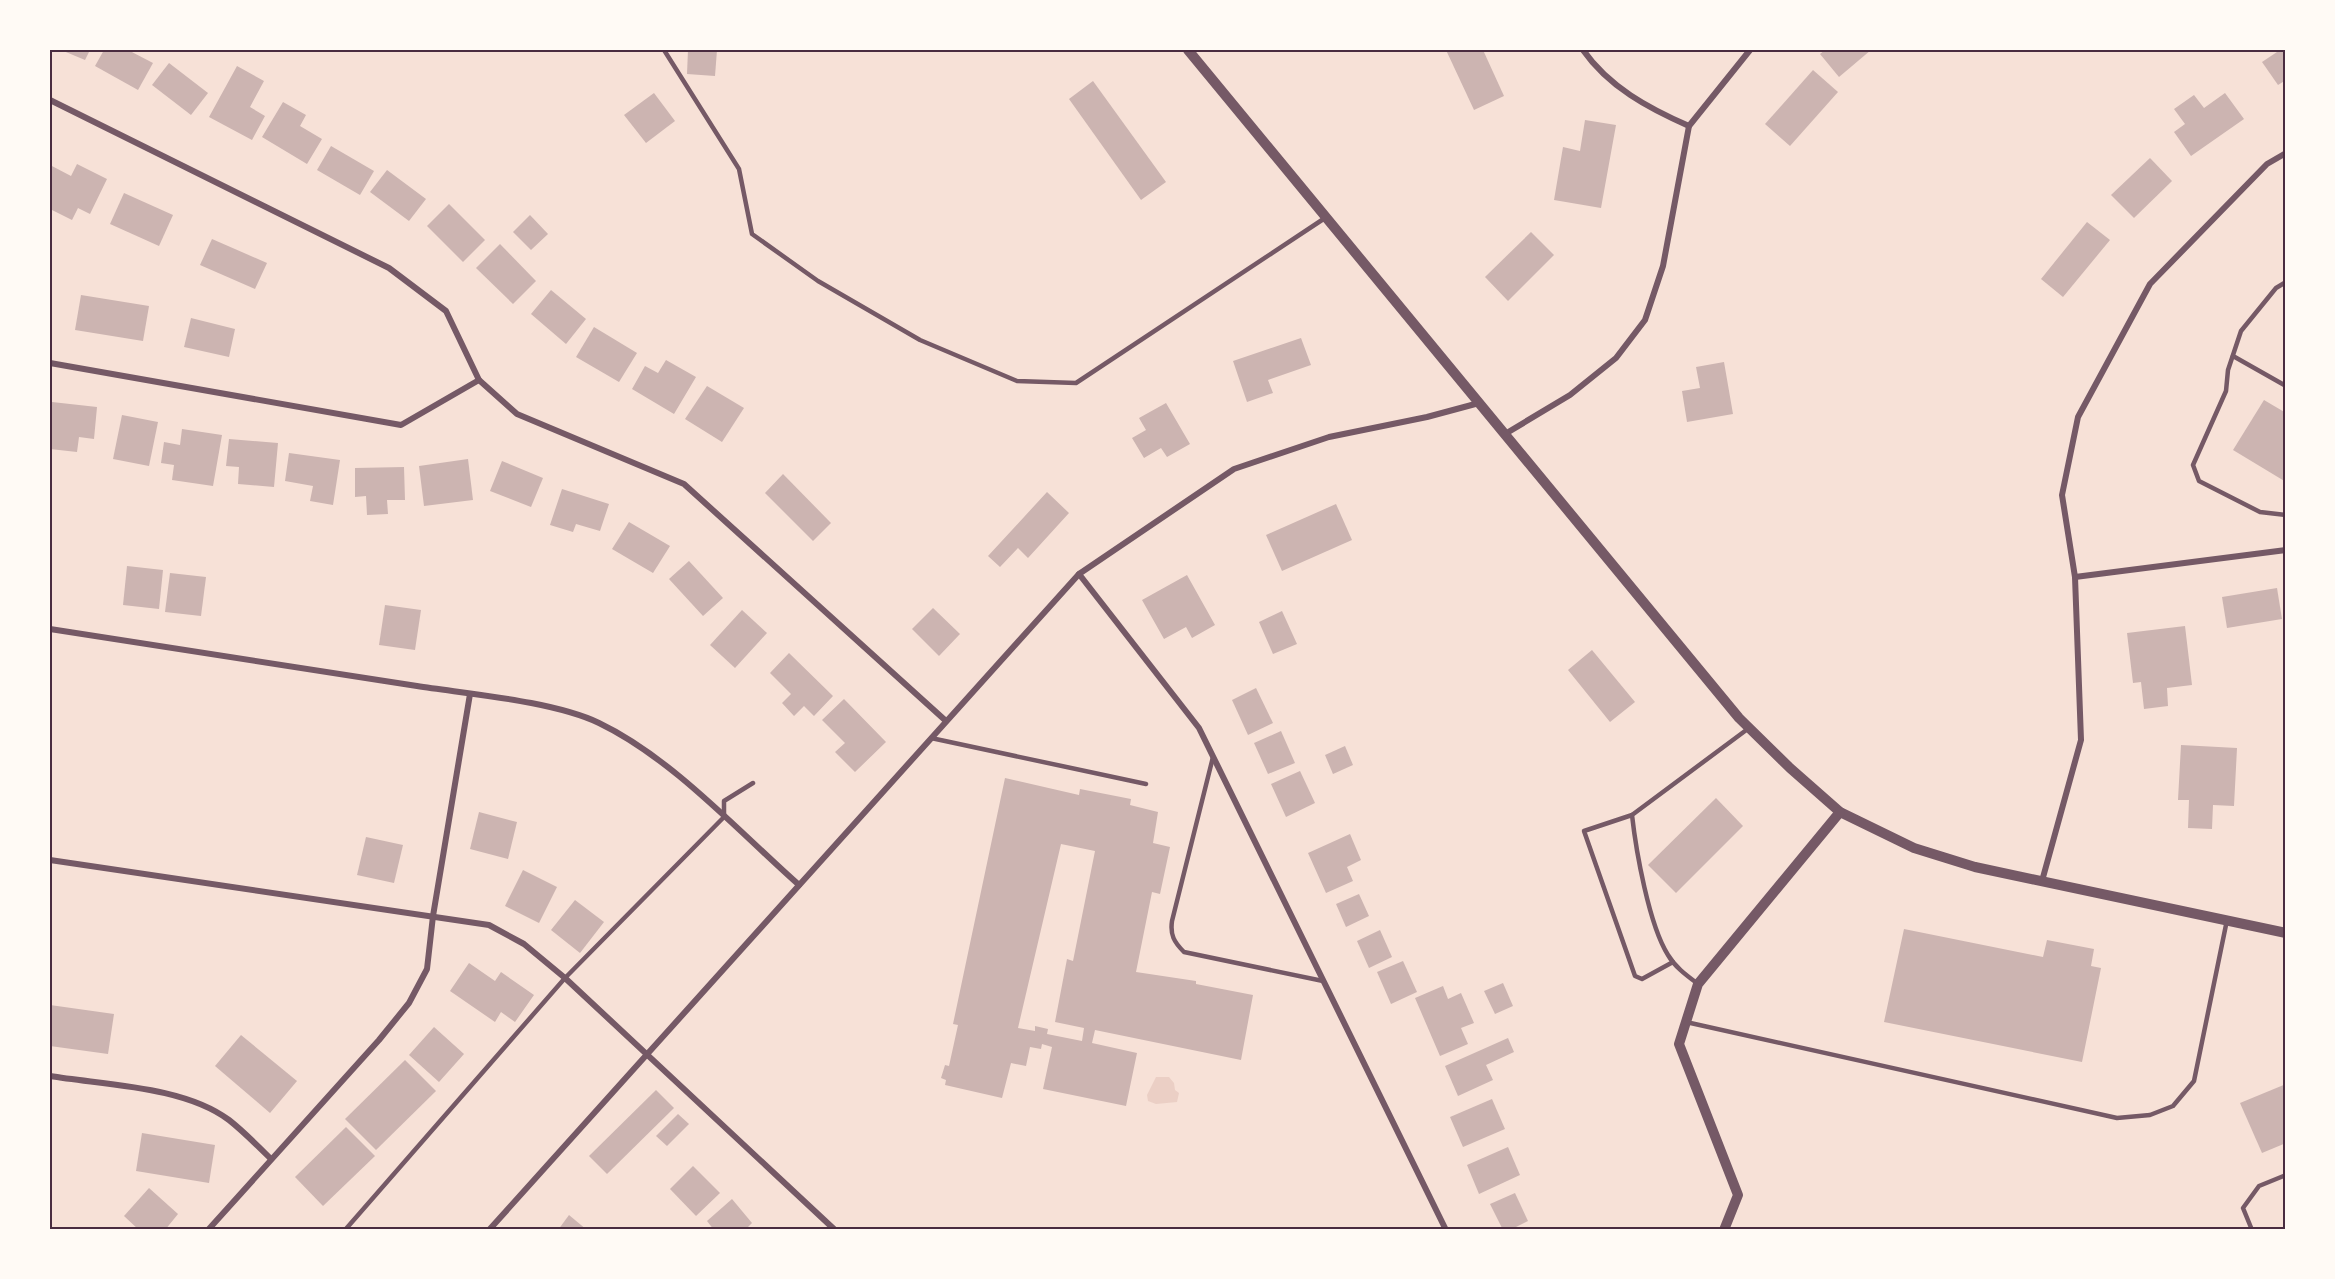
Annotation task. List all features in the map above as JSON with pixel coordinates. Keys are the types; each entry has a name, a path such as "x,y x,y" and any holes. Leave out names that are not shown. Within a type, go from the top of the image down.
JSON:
{"street":[{"path":"1188,50 1749,728 1840,812 1914,848 1975,867 2286,933"},
{"path":"1583,50 1596,69 1648,108 1689,126"},
{"path":"1505,434 1569,395 1616,358 1644,321 1664,266 1689,126 1750,50"},
{"path":"50,100 389,268 446,311 479,380 518,414 684,484 946,722"},
{"path":"2042,881 2081,740 2074,577 2062,495 2078,417 2150,284 2267,164 2286,153"},
{"path":"50,363 401,425 479,380"},
{"path":"489,1230 1079,574 1234,469 1329,437 1427,417 1480,403"},
{"path":"2074,577 2286,550"},
{"path":"1079,574 1198,728 1446,1230"},
{"path":"50,629 470,694 556,710 597,722 630,740 666,766 799,885"},
{"path":"208,1230 270,1158 379,1040 409,1003 427,969 433,916 470,694"},
{"path":"1724,1230 1738,1195 1679,1044 1685,1022 1698,984 1840,812"},
{"path":"50,860 489,924 524,944 565,978 836,1230"},
{"path":"50,1076 197,1102 228,1120 270,1158"}],"lane":[{"path":"664,50 739,169 752,234 818,280 920,340 1017,381 1076,383 1327,216"},
{"path":"2286,282 2276,288 2241,331 2228,369 2226,391 2193,465 2199,481 2260,512 2286,515"},
{"path":"2233,356 2286,386"},
{"path":"1673,962 1642,979 1635,976 1584,831 1632,815 1749,728"},
{"path":"932,738 1146,784"},
{"path":"1213,758 1172,921 1171,932 1175,943 1184,952 1323,981"},
{"path":"345,1230 565,978 724,817 724,801 753,783"},
{"path":"1632,815 1646,894 1666,953 1698,984"},
{"path":"1685,1022 2117,1118 2150,1115 2173,1106 2194,1081 2227,920"},
{"path":"2252,1230 2243,1208 2259,1186 2286,1175"}],"shaded area":[{"path":"1156,1077 1169,1077 1174,1083 1175,1090 1179,1093 1177,1102 1156,1104 1148,1101 1147,1095"}],"building":[{"path":"61,50 90,50 85,60"},
{"path":"104,50 128,50 153,63 138,90 95,66"},
{"path":"688,50 717,50 715,76 687,74"},
{"path":"1446,50 1483,50 1504,96 1474,110"},
{"path":"1825,50 1871,50 1839,77 1820,54"},
{"path":"2280,50 2286,50 2286,80 2278,85 2262,62"},
{"path":"169,63 208,93 191,115 152,85"},
{"path":"237,66 264,81 250,107 265,116 252,140 209,117"},
{"path":"1813,70 1838,92 1790,146 1765,124"},
{"path":"1093,81 1166,182 1141,200 1069,99"},
{"path":"654,93 675,121 646,143 624,115"},
{"path":"2225,93 2244,119 2191,156 2174,132 2185,124 2174,109 2194,95 2204,108"},
{"path":"283,102 306,115 300,126 322,139 307,164 262,137"},
{"path":"1585,120 1616,125 1601,208 1554,200 1563,147 1580,151"},
{"path":"331,146 374,171 360,195 317,170"},
{"path":"2150,158 2172,181 2134,218 2111,195"},
{"path":"77,164 107,179 90,214 78,208 72,220 50,209 50,165 71,176"},
{"path":"387,170 426,199 409,221 370,192"},
{"path":"124,193 173,215 159,246 110,224"},
{"path":"449,204 485,240 463,262 427,226"},
{"path":"530,215 548,234 531,250 513,232"},
{"path":"2087,222 2110,240 2063,297 2041,279"},
{"path":"1531,232 1554,255 1508,301 1485,277"},
{"path":"212,239 267,263 255,289 200,265"},
{"path":"500,244 536,281 513,304 476,268"},
{"path":"551,290 586,319 566,344 531,314"},
{"path":"81,295 149,306 143,341 75,330"},
{"path":"191,318 235,329 229,357 184,347"},
{"path":"594,327 637,353 619,382 576,357"},
{"path":"1301,338 1311,365 1268,380 1273,393 1247,402 1233,361"},
{"path":"666,360 696,377 674,414 632,389 645,366 658,373"},
{"path":"1724,362 1733,414 1687,422 1682,391 1700,388 1696,367"},
{"path":"707,386 744,408 722,442 685,419"},
{"path":"2264,400 2286,413 2286,482 2233,450"},
{"path":"52,402 97,407 94,439 79,437 77,452 50,449"},
{"path":"1166,403 1190,444 1167,457 1161,448 1144,458 1132,438 1146,430 1139,418"},
{"path":"122,415 158,422 149,466 113,459"},
{"path":"182,429 222,435 213,486 172,480 174,465 161,463 164,442 180,445"},
{"path":"229,439 278,443 274,487 238,484 239,467 226,466"},
{"path":"289,453 340,460 333,505 310,501 313,486 285,481"},
{"path":"468,459 473,500 424,506 419,466"},
{"path":"502,461 543,478 531,507 490,491"},
{"path":"404,467 405,500 387,500 388,514 367,515 366,496 355,497 355,468"},
{"path":"783,474 831,523 813,541 765,493"},
{"path":"562,489 609,504 600,531 576,524 573,532 550,525"},
{"path":"1047,492 1069,513 1028,558 1018,548 1000,567 988,556"},
{"path":"1336,504 1352,540 1282,571 1266,535"},
{"path":"629,522 670,546 653,573 612,549"},
{"path":"689,561 723,598 703,616 669,579"},
{"path":"127,566 163,570 159,609 123,605"},
{"path":"170,573 206,577 201,616 165,612"},
{"path":"1187,575 1215,625 1192,638 1186,627 1164,639 1142,600"},
{"path":"2277,588 2282,619 2227,628 2222,597"},
{"path":"385,605 421,610 415,650 379,645"},
{"path":"933,608 960,634 939,656 912,629"},
{"path":"742,610 767,633 735,668 710,645"},
{"path":"1282,611 1297,644 1273,654 1259,622"},
{"path":"2185,626 2192,685 2167,688 2168,706 2144,709 2141,682 2133,683 2127,633"},
{"path":"1592,650 1635,702 1610,722 1568,670"},
{"path":"789,653 833,696 814,716 804,706 794,716 782,703 791,694 770,673"},
{"path":"1256,688 1273,723 1248,735 1232,700"},
{"path":"844,699 886,742 855,772 835,752 845,743 822,720"},
{"path":"1281,731 1295,763 1268,774 1254,743"},
{"path":"2181,745 2237,748 2234,806 2213,805 2212,829 2188,828 2189,800 2178,800"},
{"path":"1345,746 1353,765 1333,774 1325,755"},
{"path":"1300,771 1315,803 1286,817 1271,784"},
{"path":"1005,778 1079,795 1080,789 1131,799 1130,805 1158,812 1153,843 1170,847 1160,894 1152,892 1136,972 1196,981 1196,984 1253,995 1241,1060 1095,1030 1092,1043 1137,1053 1126,1106 1043,1089 1052,1047 1042,1044 1041,1049 1030,1047 1026,1066 1011,1063 1002,1098 945,1085 946,1080 941,1078 945,1065 949,1066 958,1025 953,1024","holes":["1061,844 1095,851 1073,961 1067,959 1055,1022 1084,1028 1082,1041 1047,1034 1048,1029 1035,1026 1035,1031 1018,1028"]},
{"path":"1716,798 1743,826 1676,893 1648,865"},
{"path":"479,812 517,822 508,859 470,849"},
{"path":"1350,834 1361,860 1347,867 1353,881 1326,893 1308,853"},
{"path":"366,837 403,845 394,883 357,875"},
{"path":"523,870 557,887 539,923 505,906"},
{"path":"1359,894 1369,916 1346,927 1336,904"},
{"path":"575,900 604,922 580,953 551,930"},
{"path":"1904,929 2043,957 2047,940 2094,949 2091,966 2101,968 2082,1062 1884,1022"},
{"path":"1380,930 1392,957 1369,968 1357,941"},
{"path":"1403,961 1417,992 1391,1004 1377,972"},
{"path":"469,963 495,981 501,972 534,995 515,1022 501,1012 495,1022 450,991"},
{"path":"1503,983 1513,1006 1495,1014 1484,991"},
{"path":"1443,986 1448,999 1461,993 1474,1023 1461,1028 1468,1044 1440,1056 1415,998"},
{"path":"50,1005 114,1014 108,1054 50,1046"},
{"path":"434,1027 464,1054 439,1082 409,1055"},
{"path":"241,1035 297,1081 270,1113 215,1066"},
{"path":"1508,1038 1514,1052 1486,1065 1493,1080 1458,1096 1445,1066"},
{"path":"405,1060 436,1091 376,1150 345,1119"},
{"path":"2286,1084 2286,1143 2262,1153 2240,1103"},
{"path":"656,1090 674,1108 607,1174 589,1156"},
{"path":"1492,1099 1505,1129 1463,1147 1450,1117"},
{"path":"678,1114 689,1124 667,1146 656,1136"},
{"path":"346,1127 375,1156 323,1206 295,1177"},
{"path":"142,1133 215,1145 209,1183 136,1171"},
{"path":"1508,1147 1520,1175 1479,1194 1467,1165"},
{"path":"693,1166 720,1193 696,1216 670,1189"},
{"path":"149,1188 178,1214 165,1230 139,1230 124,1216"},
{"path":"1515,1193 1528,1221 1510,1230 1503,1230 1490,1204"},
{"path":"732,1199 752,1223 745,1230 714,1230 707,1221"},
{"path":"569,1215 587,1230 558,1230"}]}
